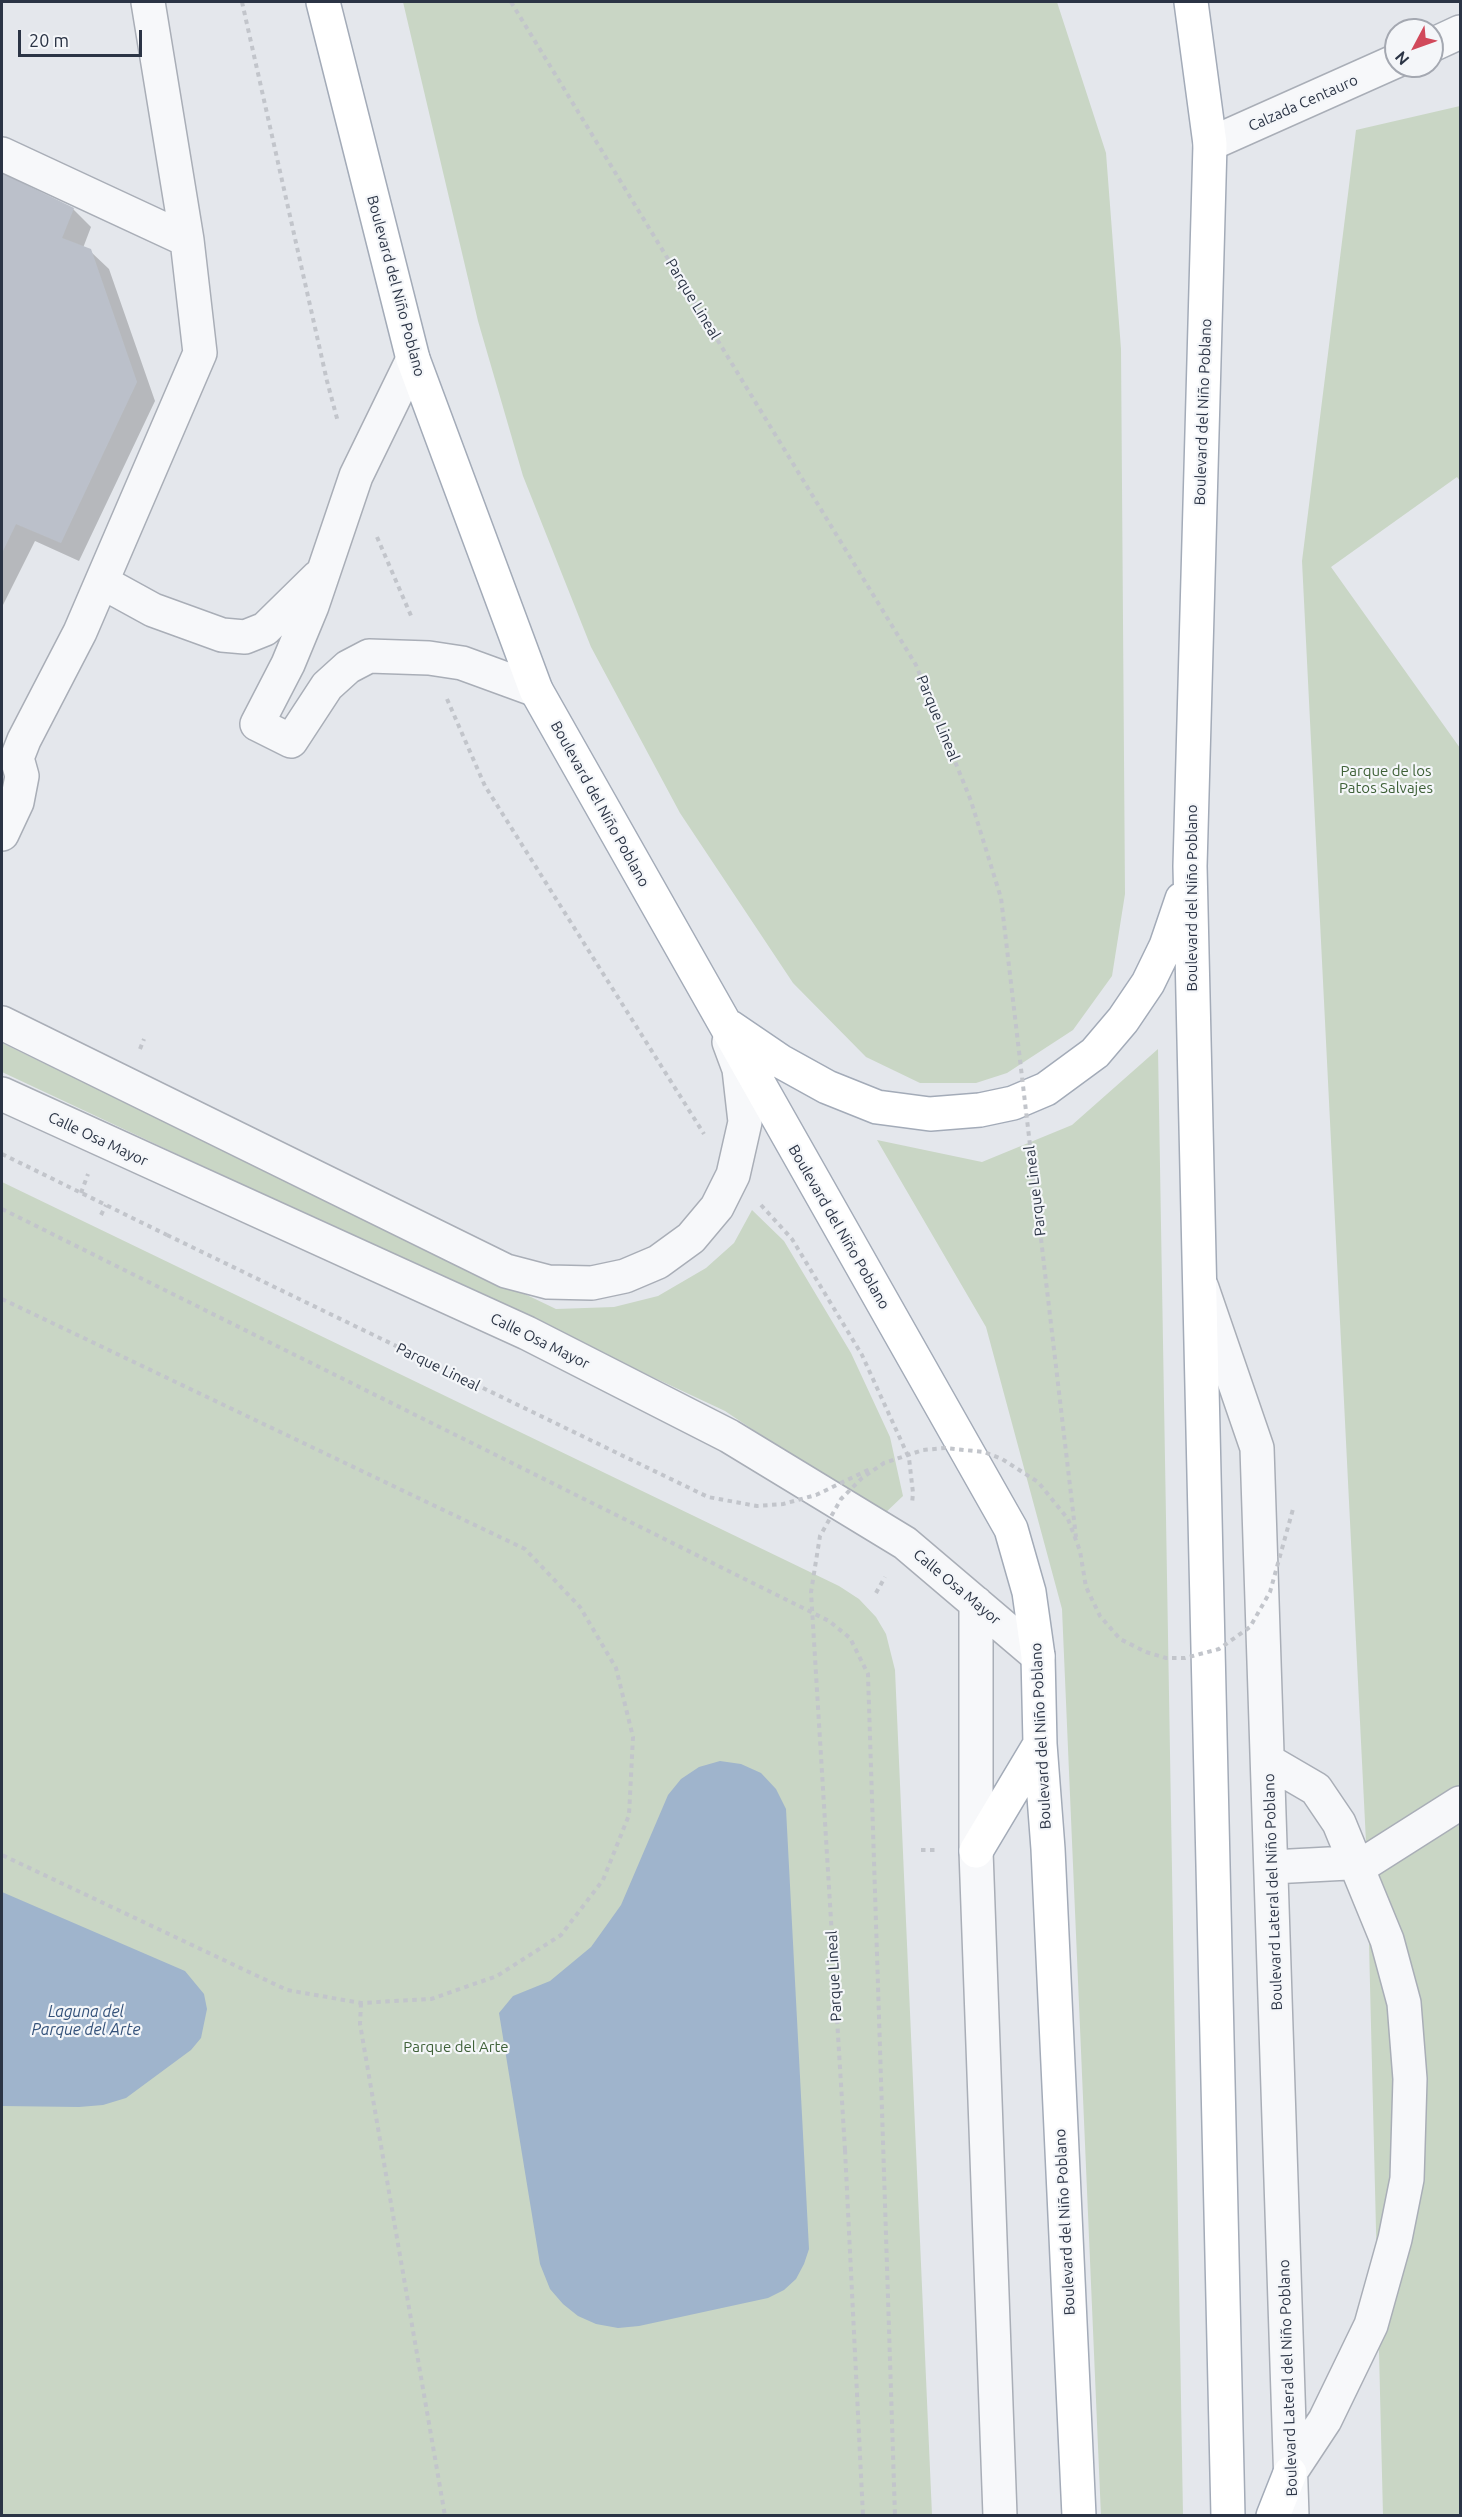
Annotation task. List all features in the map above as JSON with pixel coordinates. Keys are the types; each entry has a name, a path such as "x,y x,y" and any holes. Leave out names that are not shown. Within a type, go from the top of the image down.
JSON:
{"main road":[{"name":"Boulevard del Niño Poblano","path":"323,2 413,359 536,690 1011,1529 1029,1592 1038,1656 1040,1744 1048,1849 1079,2516"},
{"name":"Boulevard del Niño Poblano","path":"1191,2 1210,144 1190,866 1228,2516"},
{"path":"721,1020 780,1062 827,1087 877,1107 930,1114 980,1110 1014,1103 1046,1089 1095,1053 1123,1020 1148,983 1166,946 1180,906 1190,866"},
{"path":"976,1851 1040,1744"},
{"path":"1273,2516 1290,2474"}],"street":[{"path":"2,834 17,802 22,776 9,761 80,632 200,353 187,240 148,2"},
{"path":"1444,40 1461,32"},
{"name":"Calzada Centauro","path":"1210,144 1384,66"},
{"path":"2,154 187,240"},
{"path":"413,359 356,476 288,664 258,724 291,741 327,686 348,667 369,656 429,658 462,663 536,690"},
{"path":"102,582 153,610 222,635 245,638 265,629 323,571"},
{"path":"2,1023 506,1271 548,1282 591,1283 626,1276 658,1262 690,1238 717,1207 733,1175 745,1122 739,1069 721,1020"},
{"name":"Calle Osa Mayor","path":"2,1094 102,1142 527,1333 729,1436 905,1543 1038,1656"},
{"name":"Boulevard Lateral del Niño Poblano","path":"1199,1278 1257,1448 1292,2516"},
{"path":"976,1603 976,1851 1000,2516"},
{"path":"1268,1761 1316,1789 1339,1823 1387,1940 1404,2003 1410,2079 1407,2179 1395,2239 1371,2325 1325,2420 1290,2474"},
{"path":"1272,1867 1367,1862 1461,1803"}],"path":[{"path":"242,2 327,381 356,476"},
{"name":"Parque Lineal","path":"511,2 916,665 971,801 1001,898 1076,1537 1086,1587 1100,1616 1120,1639 1146,1652 1166,1658 1185,1658 1219,1649 1236,1640 1262,1611 1270,1592 1293,1509"},
{"path":"375,531 485,786 697,1125 733,1175 792,1239 862,1355 909,1458 913,1493 905,1543 876,1593"},
{"name":"Parque Lineal","path":"2,1154 708,1497 757,1506 792,1502 816,1495 884,1462 912,1452 945,1448 984,1452 1002,1459 1038,1482 1058,1503 1076,1537"},
{"path":"101,1215 106,1205"},
{"path":"2,1209 829,1621 850,1638 868,1674 895,2516"},
{"path":"2,1299 525,1549 580,1607 616,1668 633,1737 629,1815 603,1880 561,1935 496,1976 431,1999 361,2003 287,1990 2,1856"},
{"name":"Parque Lineal","path":"863,2516 845,2150 811,1593 816,1548 824,1525 841,1498 862,1478 884,1462"},
{"path":"361,2003 360,2024 445,2516"}],"green space":[{"path":"403,2 1057,2 1106,153 1121,349 1125,894 1112,976 1073,1030 1007,1073 976,1083 920,1083 866,1057 793,983 680,813 591,647 523,476 478,321"},
{"name":"Parque de los Patos Salvajes","path":"1460,106 1460,481 1457,477 1331,567 1460,748 1460,2515 1383,2515 1367,1862 1302,561 1356,130"},
{"path":"2,1043 556,1309 614,1307 658,1296 706,1268 734,1243 752,1210 784,1241 851,1353 890,1437 903,1496 882,1516 725,1411 2,1072"},
{"path":"1158,1049 1183,2515 1101,2516 1062,1609 986,1327 877,1140 982,1162 1072,1125"},
{"name":"Parque del Arte","path":"2,1182 839,1586 859,1599 876,1617 886,1634 895,1670 932,2515 2,2515"}],"water":[{"path":"720,1761 741,1764 761,1773 776,1789 786,1809 809,2249 796,2279 784,2290 768,2298 639,2326 618,2328 596,2324 578,2316 563,2304 550,2289 540,2264 499,2013 513,1996 550,1981 591,1947 621,1905 668,1795 681,1779 699,1767"},
{"name":"Laguna del Parque del Arte","path":"2,1892 185,1971 204,1994 207,2009 201,2038 191,2050 126,2098 103,2105 79,2107 2,2106"}],"building":[{"path":"2,173 74,208 62,238 91,249 137,382 61,543 16,524 2,553"}]}
